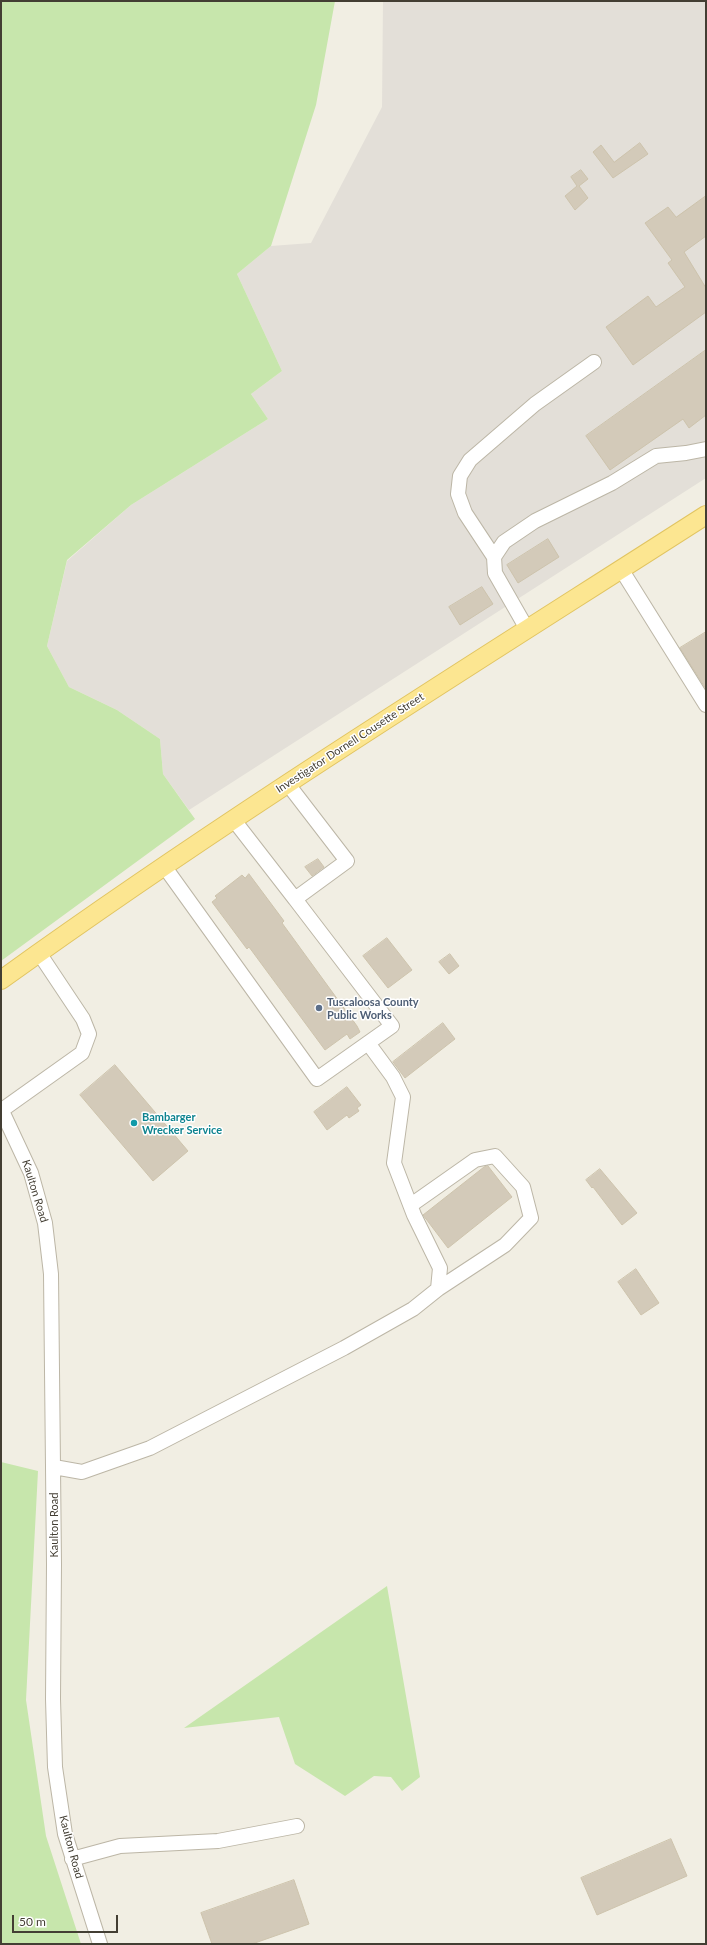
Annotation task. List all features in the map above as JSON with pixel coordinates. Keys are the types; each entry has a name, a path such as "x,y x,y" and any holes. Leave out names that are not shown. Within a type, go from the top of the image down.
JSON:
{"main road":[{"name":"Investigator Dornell Cousette Street","path":"1,980 164,866 287,783 706,515"}],"street":[{"path":"527,629 495,573 494,557 478,535 465,513 458,494 460,476 470,460 535,404 594,362"},
{"path":"494,557 504,542 535,521 612,483 656,456 686,454 706,449"},
{"path":"621,569 706,705"},
{"path":"287,783 347,861 295,899"},
{"path":"164,866 317,1079 392,1026 233,819"},
{"path":"1,1110 82,1053 89,1034 83,1018 39,953"},
{"path":"368,1043 393,1077 403,1097 394,1163 411,1205 440,1268 438,1289"},
{"name":"Kaulton Road","path":"1,1110 31,1173 45,1223 53,1308 53,1699 55,1767 65,1834 100,1944"},
{"path":"54,1467 82,1472 150,1448 351,1344 413,1309 438,1289 505,1246 531,1218 523,1187 494,1156 475,1160 411,1205"},
{"path":"72,1859 120,1846 218,1841 297,1826"}],"shaded area":[{"path":"383,1 706,1 706,478 189,810 163,774 160,739 117,710 69,687 47,646 67,561 131,505 268,419 251,394 282,371 237,274 271,246 311,243 382,107"}],"green space":[{"path":"1,1 335,1 316,105 271,246 237,274 282,371 251,394 268,419 131,505 67,560 47,646 69,687 117,710 160,739 163,774 195,819 1,961"},
{"path":"1,1462 38,1471 26,1700 46,1836 81,1944 1,1944"},
{"path":"387,1586 420,1777 402,1791 391,1777 374,1776 345,1796 295,1764 279,1717 184,1728"}],"building":[{"path":"640,143 648,154 613,178 593,152 601,145 614,162"},
{"path":"581,170 588,179 579,186 588,198 575,210 565,196 577,186 571,177"},
{"path":"706,196 706,236 684,252 706,288 706,312 633,365 606,327 648,296 656,307 685,287 668,263 672,260 645,223 668,207 676,217"},
{"path":"706,350 706,415 689,428 683,419 610,470 586,436"},
{"path":"548,539 559,557 518,583 507,565"},
{"path":"482,587 493,604 460,625 449,607"},
{"path":"706,632 706,689 680,648"},
{"path":"318,859 324,867 312,876 305,867"},
{"path":"249,874 284,921 282,923 357,1026 360,1032 350,1039 347,1034 325,1050 249,947 247,949 212,902 217,898 215,896 242,875 245,878"},
{"path":"387,938 412,970 388,988 363,956"},
{"path":"450,954 459,966 449,974 439,962"},
{"path":"443,1023 455,1039 405,1078 393,1062"},
{"name":"Bambarger Wrecker Service","path":"115,1065 188,1151 153,1181 80,1095"},
{"path":"347,1087 361,1105 357,1108 359,1111 349,1118 347,1115 327,1130 314,1112"},
{"path":"488,1166 512,1197 448,1248 423,1215 484,1167"},
{"path":"600,1169 637,1213 622,1225 586,1180"},
{"path":"636,1269 659,1303 641,1315 618,1282"},
{"path":"671,1839 687,1876 597,1915 581,1878"},
{"path":"294,1880 309,1924 252,1944 212,1944 201,1913"}],"place":[{"name":"Tuscaloosa County Public Works","path":"319,1008"},
{"name":"Bambarger Wrecker Service","path":"134,1123"}]}
